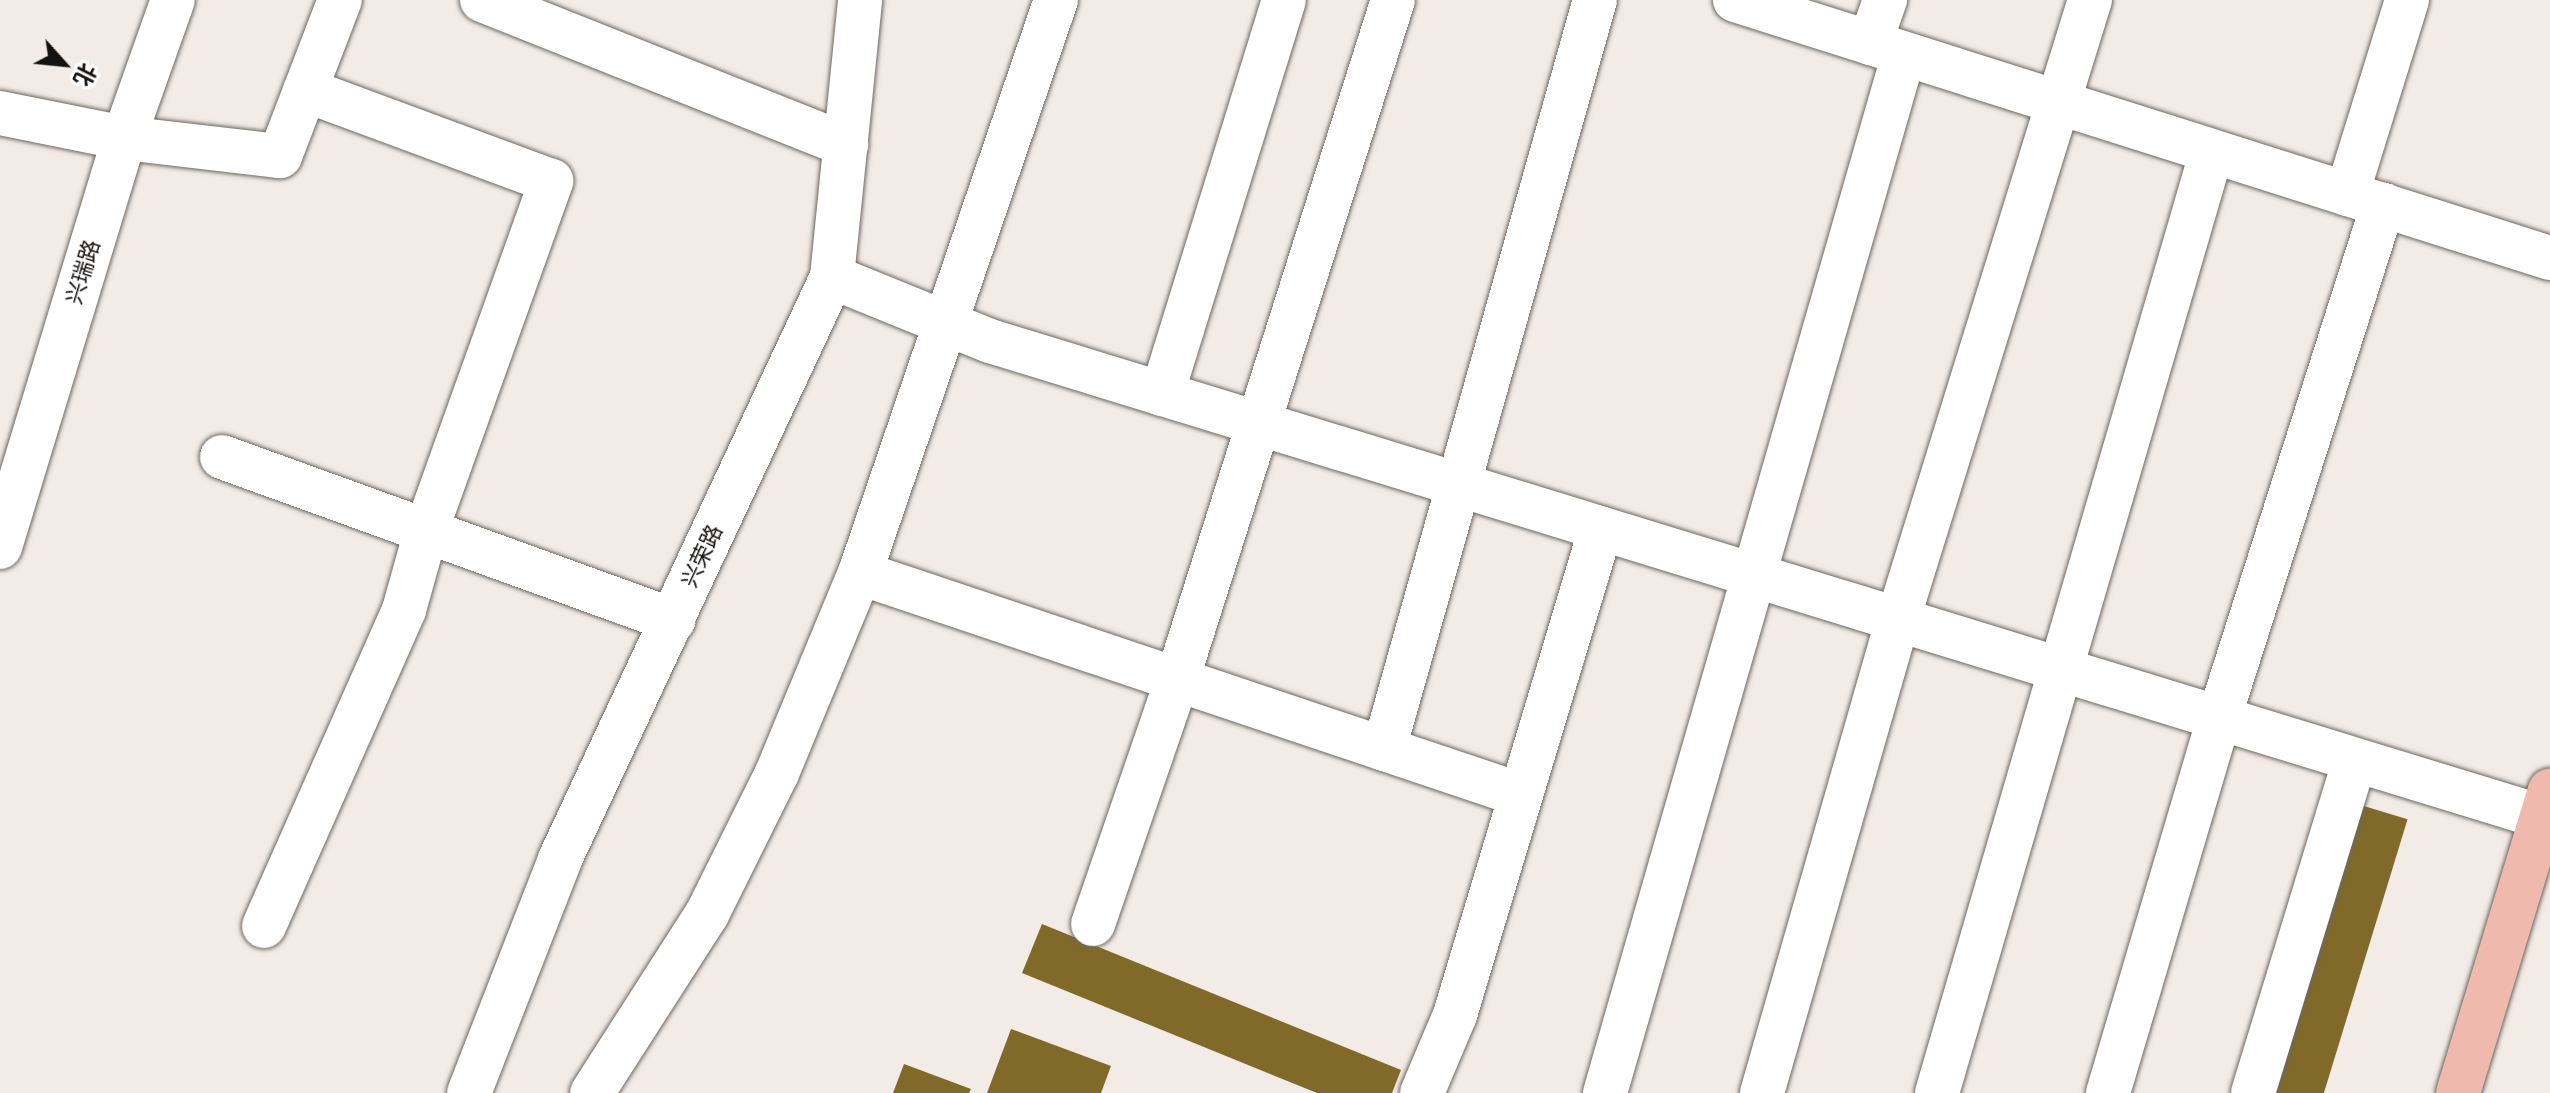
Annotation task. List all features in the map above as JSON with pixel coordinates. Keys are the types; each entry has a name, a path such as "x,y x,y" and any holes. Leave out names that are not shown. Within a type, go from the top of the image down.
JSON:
{"highway":[{"path":"2458,1093 2547,809"}],"street":[{"name":"兴瑞路","path":"0,547 124,138 173,0"},
{"path":"0,113 124,138 280,156 340,0"},
{"path":"482,0 846,145"},
{"name":"兴荣路","path":"469,1093 560,859 832,277 860,0"},
{"path":"592,1093 707,914 777,773 860,573 1056,0"},
{"path":"1162,394 1284,0"},
{"path":"1093,924 1177,680 1255,422 1393,0"},
{"path":"1384,749 1463,486 1595,0"},
{"path":"1735,0 2550,258"},
{"path":"1605,1093 1751,575 1887,48 1885,0"},
{"path":"1762,1093 1898,619 2061,103 2090,0"},
{"path":"2108,1093 2219,718 2365,200 2407,0"},
{"path":"264,926 404,610 426,531 551,181 305,90"},
{"path":"1937,1093 2212,151"},
{"path":"832,277 945,322 1162,394 2355,760 2547,809"},
{"path":"222,457 673,620"},
{"path":"1422,1093 1455,1015 1601,528"},
{"path":"860,573 1521,795"},
{"path":"2253,1093 2355,760"}],"building":[{"path":"2354,803 2408,819 2324,1093 2265,1093"},
{"path":"1042,924 1401,1070 1392,1093 1317,1093 1022,973"},
{"path":"1011,1029 1111,1066 1101,1093 987,1093"},
{"path":"904,1064 971,1089 969,1093 893,1093"}]}
